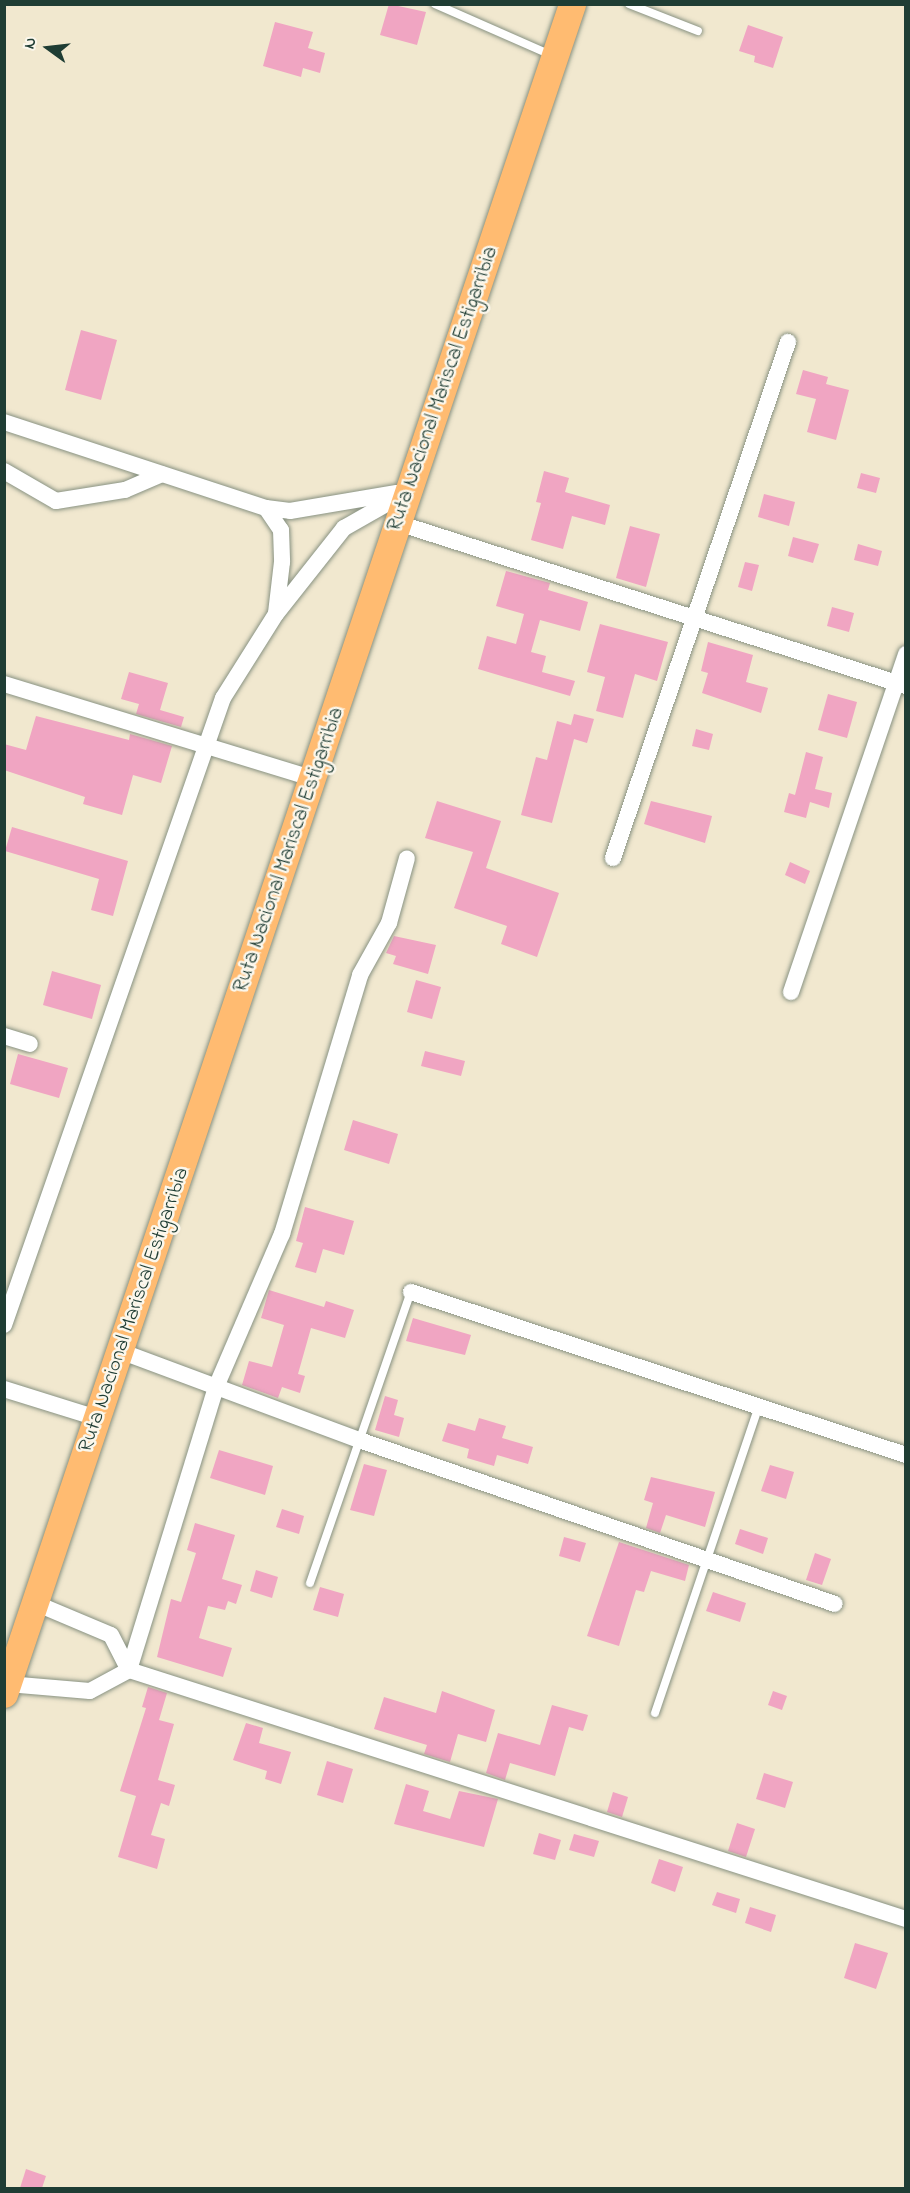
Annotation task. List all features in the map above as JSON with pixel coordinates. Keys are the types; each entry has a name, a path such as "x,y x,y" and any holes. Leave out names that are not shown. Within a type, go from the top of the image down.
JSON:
{"main road":[{"name":"Ruta Nacional Mariscal Estigarribia","path":"6,1689 314,779 572,4"}],"street":[{"path":"613,858 788,342"},
{"path":"4,422 266,508 290,511 409,491"},
{"path":"4,471 56,501 125,490 162,474"},
{"path":"4,1325 204,746 223,698 276,614 344,528 409,491"},
{"path":"266,508 281,530 276,614"},
{"path":"398,523 901,685"},
{"path":"791,992 901,685 906,654"},
{"path":"4,684 314,779"},
{"path":"129,1670 216,1387 282,1234 360,975 389,923 407,858"},
{"path":"4,1036 30,1044"},
{"path":"411,1292 906,1455"},
{"path":"120,1351 359,1440 835,1604"},
{"path":"4,1389 97,1418"},
{"path":"35,1604 111,1635 129,1670"},
{"path":"6,1689 90,1690 129,1670 906,1919"}],"lane":[{"path":"435,4 554,56"},
{"path":"629,4 698,31"},
{"path":"310,1583 411,1292"},
{"path":"655,1713 759,1406"}],"building":[{"path":"389,4 426,12 417,45 380,35"},
{"path":"275,22 313,32 308,48 325,53 320,73 303,68 301,77 263,66"},
{"path":"748,25 783,37 773,68 754,62 755,56 739,51"},
{"path":"81,330 117,340 101,400 65,390"},
{"path":"803,370 828,377 826,384 849,390 836,440 807,432 816,399 796,394"},
{"path":"544,471 569,478 565,492 610,505 605,525 572,516 563,549 531,540 541,503 536,502"},
{"path":"861,473 880,478 876,493 857,488"},
{"path":"764,494 795,502 789,526 758,517"},
{"path":"630,526 660,534 646,587 616,578"},
{"path":"793,537 819,544 813,563 788,556"},
{"path":"858,544 882,551 878,566 854,560"},
{"path":"745,562 759,565 752,591 738,587"},
{"path":"506,571 550,583 548,590 588,602 580,631 540,620 531,652 546,656 542,672 575,681 570,696 478,669 487,636 516,644 524,614 496,606"},
{"path":"832,607 854,613 849,632 827,626"},
{"path":"600,624 668,642 657,681 635,674 623,718 596,711 605,677 587,672"},
{"path":"708,642 753,655 746,682 768,688 761,713 702,693 708,673 701,671"},
{"path":"129,672 168,683 160,710 184,717 181,727 136,714 139,704 121,699"},
{"path":"828,694 857,702 847,738 818,730"},
{"path":"574,714 594,719 587,743 574,739 552,823 521,815 536,757 547,760 557,721 571,725"},
{"path":"36,716 129,740 130,734 172,746 161,783 133,775 122,815 83,804 85,797 4,770 4,744 26,750"},
{"path":"696,729 713,734 709,750 692,746"},
{"path":"806,752 823,757 815,789 832,793 829,808 810,802 806,818 784,812 789,793 795,795"},
{"path":"437,801 501,821 486,868 559,893 537,957 501,944 507,926 454,908 473,852 425,838"},
{"path":"651,801 712,816 705,843 644,824"},
{"path":"12,827 128,861 113,916 91,910 99,879 5,851"},
{"path":"790,862 810,871 805,884 785,875"},
{"path":"394,936 436,945 428,974 393,964 396,956 386,953"},
{"path":"52,971 101,985 92,1019 43,1005"},
{"path":"416,980 441,987 432,1019 407,1012"},
{"path":"425,1051 465,1061 461,1076 421,1066"},
{"path":"18,1054 68,1068 59,1098 10,1084"},
{"path":"353,1120 398,1134 389,1164 344,1150"},
{"path":"305,1207 354,1221 344,1255 323,1249 316,1273 295,1267 303,1243 296,1241"},
{"path":"269,1290 324,1307 326,1301 354,1310 345,1338 311,1328 298,1374 305,1376 300,1393 282,1387 278,1398 242,1385 249,1361 272,1367 284,1325 261,1318"},
{"path":"413,1318 471,1335 465,1355 406,1341"},
{"path":"385,1396 398,1400 394,1415 404,1418 399,1437 375,1430"},
{"path":"479,1418 506,1426 502,1438 533,1447 528,1464 497,1455 494,1466 467,1458 469,1449 442,1441 448,1423 475,1431"},
{"path":"219,1450 273,1466 265,1495 210,1478"},
{"path":"364,1464 387,1470 374,1516 350,1510"},
{"path":"770,1465 794,1472 786,1499 761,1491"},
{"path":"651,1477 715,1492 705,1527 666,1515 660,1533 646,1528 653,1503 644,1500"},
{"path":"282,1509 304,1516 299,1534 276,1527"},
{"path":"195,1523 235,1535 222,1579 242,1585 236,1604 228,1601 225,1610 208,1606 199,1638 232,1648 223,1677 157,1657 171,1599 181,1602 196,1553 187,1550"},
{"path":"740,1529 768,1538 763,1554 735,1544"},
{"path":"564,1537 586,1543 580,1562 559,1556"},
{"path":"619,1542 689,1565 685,1581 651,1571 644,1592 636,1590 619,1646 587,1636"},
{"path":"815,1553 831,1559 822,1585 806,1580"},
{"path":"256,1570 278,1577 272,1598 250,1591"},
{"path":"320,1587 344,1594 338,1617 313,1610"},
{"path":"713,1592 746,1603 740,1622 706,1611"},
{"path":"148,1687 167,1693 159,1720 174,1724 158,1780 175,1785 169,1806 161,1803 151,1835 165,1839 157,1869 118,1857 136,1796 120,1791 146,1708 142,1707"},
{"path":"442,1691 495,1710 486,1742 458,1734 450,1762 424,1754 427,1745 374,1729 384,1697 436,1713"},
{"path":"773,1691 787,1696 782,1710 768,1705"},
{"path":"552,1705 588,1715 583,1731 569,1727 555,1776 510,1763 505,1780 486,1773 498,1733 540,1745"},
{"path":"246,1723 263,1728 259,1743 291,1752 281,1784 265,1779 267,1771 233,1760"},
{"path":"327,1761 353,1769 343,1803 317,1795"},
{"path":"764,1773 793,1782 785,1808 756,1799"},
{"path":"406,1784 429,1791 423,1811 450,1819 459,1791 498,1799 484,1847 394,1824"},
{"path":"613,1792 628,1797 622,1817 607,1812"},
{"path":"737,1823 755,1829 746,1857 728,1851"},
{"path":"539,1833 561,1840 555,1860 533,1854"},
{"path":"574,1834 599,1841 594,1857 569,1850"},
{"path":"659,1859 683,1867 675,1892 651,1883"},
{"path":"717,1892 740,1899 736,1913 712,1905"},
{"path":"750,1907 776,1915 771,1932 745,1923"},
{"path":"855,1943 888,1953 876,1989 844,1978"},
{"path":"26,2169 46,2176 42,2188 20,2188"}]}
